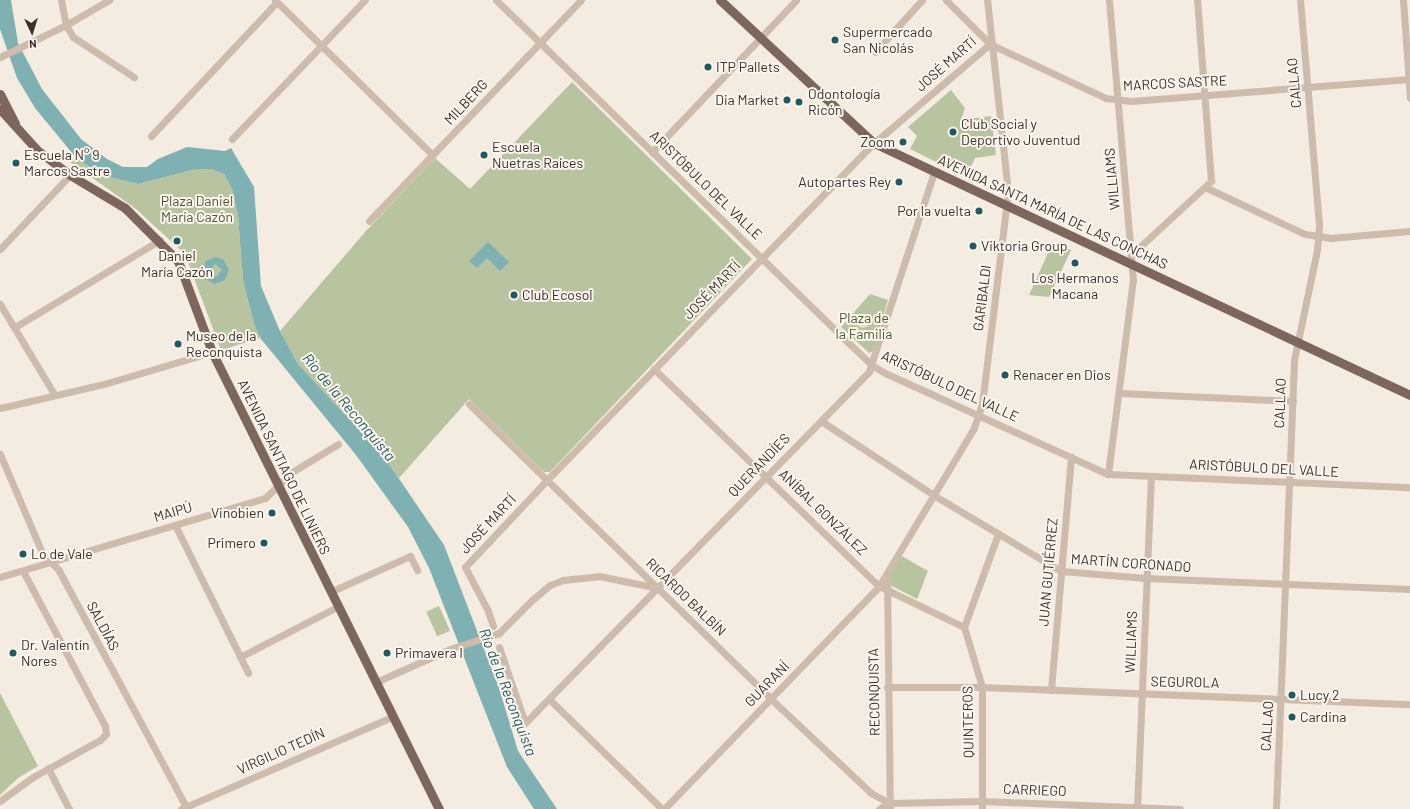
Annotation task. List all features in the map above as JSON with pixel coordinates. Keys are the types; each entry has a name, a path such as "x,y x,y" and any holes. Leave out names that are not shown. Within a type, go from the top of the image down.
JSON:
{"main road":[{"name":"AVENIDA SANTA MARÍA DE LAS CONCHAS","path":"720,0 874,143 1006,206 1298,341 1410,395"},
{"name":"AVENIDA SANTIAGO DE LINIERS","path":"0,94 16,124"},
{"name":"AVENIDA SANTIAGO DE LINIERS","path":"0,109 16,124 37,150 70,175 125,208 160,240 182,268 212,352 279,485 337,607 439,809"}],"street":[{"path":"61,0 66,25 73,37 134,77"},
{"path":"0,57 23,48 109,0"},
{"path":"232,138 365,0"},
{"name":"ARISTÓBULO DEL VALLE","path":"496,0 873,366 1108,474 1410,487"},
{"name":"MILBERG","path":"369,221 581,0"},
{"path":"652,152 796,0"},
{"path":"875,52 922,0"},
{"name":"MARCOS SASTRE","path":"946,0 990,44 1106,98 1131,101 1409,79"},
{"name":"GARIBALDI","path":"887,575 935,496 974,428 979,415 1008,192 986,0"},
{"name":"WILLIAMS","path":"1108,0 1132,254 1133,280 1108,474"},
{"path":"1132,254 1205,187 1212,174 1197,0"},
{"name":"CALLAO","path":"1276,809 1293,400 1298,341 1318,237 1308,88 1300,0"},
{"path":"1403,0 1410,98"},
{"path":"151,136 276,1 322,44 433,155"},
{"name":"JOSÉ MARTÍ","path":"493,626 487,609 465,567 762,257 874,143 990,44"},
{"name":"QUERANDÍES","path":"499,647 523,725 550,700 873,366 934,172"},
{"path":"0,249 70,175"},
{"path":"1205,187 1305,234 1318,237 1331,238 1410,231"},
{"path":"15,327 160,240"},
{"path":"0,304 54,394"},
{"path":"0,408 179,364 212,352"},
{"name":"ANÍBAL GONZÁLEZ","path":"654,369 767,475 879,586 886,591"},
{"path":"1119,393 1293,400"},
{"name":"RICARDO BALBÍN","path":"469,404 771,699 871,793 890,806"},
{"name":"MARTÍN CORONADO","path":"821,421 935,496 1061,571 1146,578 1410,589"},
{"name":"MAIPÚ","path":"0,577 265,498 292,472 338,444"},
{"name":"SALDÍAS","path":"0,454 3,472 43,555 58,569 184,808"},
{"name":"JUAN GUTIÉRREZ","path":"1051,690 1071,457"},
{"name":"WILLIAMS","path":"1137,808 1150,476"},
{"path":"175,525 248,673"},
{"path":"886,591 964,627 998,534"},
{"path":"330,592 410,556 417,570"},
{"path":"0,801 48,768 100,740 106,734 105,726 24,571"},
{"name":"GUARANÍ","path":"663,809 771,699 879,586 887,575"},
{"name":"RECONQUISTA","path":"887,575 887,687 890,806"},
{"path":"376,682 450,649 499,633 550,585 563,580 599,576 658,588"},
{"path":"240,657 337,607"},
{"name":"QUINTEROS","path":"964,627 982,687 982,805"},
{"name":"SEGUROLA","path":"887,687 982,687 1410,704"},
{"path":"550,700 663,809"},
{"name":"VIRGILIO TEDÍN","path":"184,808 392,717"},
{"path":"48,768 69,809"},
{"name":"CARRIEGO","path":"890,806 982,805 1180,809"},
{"path":"879,809 890,806"}],"green space":[{"name":"Club Ecosol","path":"572,82 752,259 550,472 544,472 469,399 399,478 385,458 298,364 280,331 366,231 435,158 470,189"},
{"name":"Club Social y Deportivo Juventud","path":"951,90 965,108 961,120 991,116 996,155 975,158 966,177 910,149 917,136 908,127"},
{"name":"Plaza Daniel María Cazón","path":"77,159 105,176 138,184 192,170 211,169 224,174 232,189 238,215 243,280 260,338 221,350 185,254 136,209 70,162"},
{"path":"1053,242 1071,250 1049,297 1029,295"},
{"name":"Plaza de la Familia","path":"870,294 888,300 873,351 869,353 841,327"},
{"path":"900,555 928,571 917,599 890,585 889,575"},
{"path":"439,606 450,631 437,636 426,612"},
{"path":"0,693 38,766 18,778 0,795"}],"shaded area":[{"path":"861,316 865,316 869,322 865,328 861,328 857,324 857,320"}],"water":[{"name":"Río de la Reconquista","path":"0,0 11,0 18,43 42,89 81,139 107,159 123,167 147,167 158,159 187,147 225,151 231,148 254,187 261,286 280,331 298,364 385,458 444,545 499,688 518,751 557,809 534,809 507,767 429,568 408,527 356,455 261,339 255,326 243,280 238,215 232,189 224,174 211,169 192,170 138,184 105,176 77,159 35,108 17,78 0,29"},
{"path":"488,242 509,262 500,271 487,258 477,268 469,261"},
{"path":"216,257 224,260 229,270 225,280 215,284 205,279 202,271 206,261","holes":["215,264 222,270 216,277 209,271"]}],"place":[{"name":"Supermercado San Nicolás","path":"835,40"},
{"name":"ITP Pallets","path":"708,67"},
{"name":"Dia Market","path":"787,100"},
{"name":"Odontología Ricón","path":"799,102"},
{"name":"Club Social y Deportivo Juventud","path":"953,132"},
{"name":"Zoom","path":"903,142"},
{"name":"Escuela Nuetras Raíces","path":"484,155"},
{"name":"Escuela N° 9 Marcos Sastre","path":"16,163"},
{"name":"Autopartes Rey","path":"899,182"},
{"name":"Por la vuelta","path":"979,211"},
{"name":"Daniel María Cazón","path":"177,241"},
{"name":"Viktoria Group","path":"973,246"},
{"name":"Los Hermanos Macana","path":"1075,263"},
{"name":"Club Ecosol","path":"514,295"},
{"name":"Museo de la Reconquista","path":"178,344"},
{"name":"Renacer en Dios","path":"1005,375"},
{"name":"Vinobien","path":"272,513"},
{"name":"Primero","path":"264,543"},
{"name":"Lo de Vale","path":"23,554"},
{"name":"Dr. Valentín Nores","path":"13,653"},
{"name":"Primavera l","path":"387,653"},
{"name":"Lucy 2","path":"1292,695"},
{"name":"Cardina","path":"1292,717"}]}
